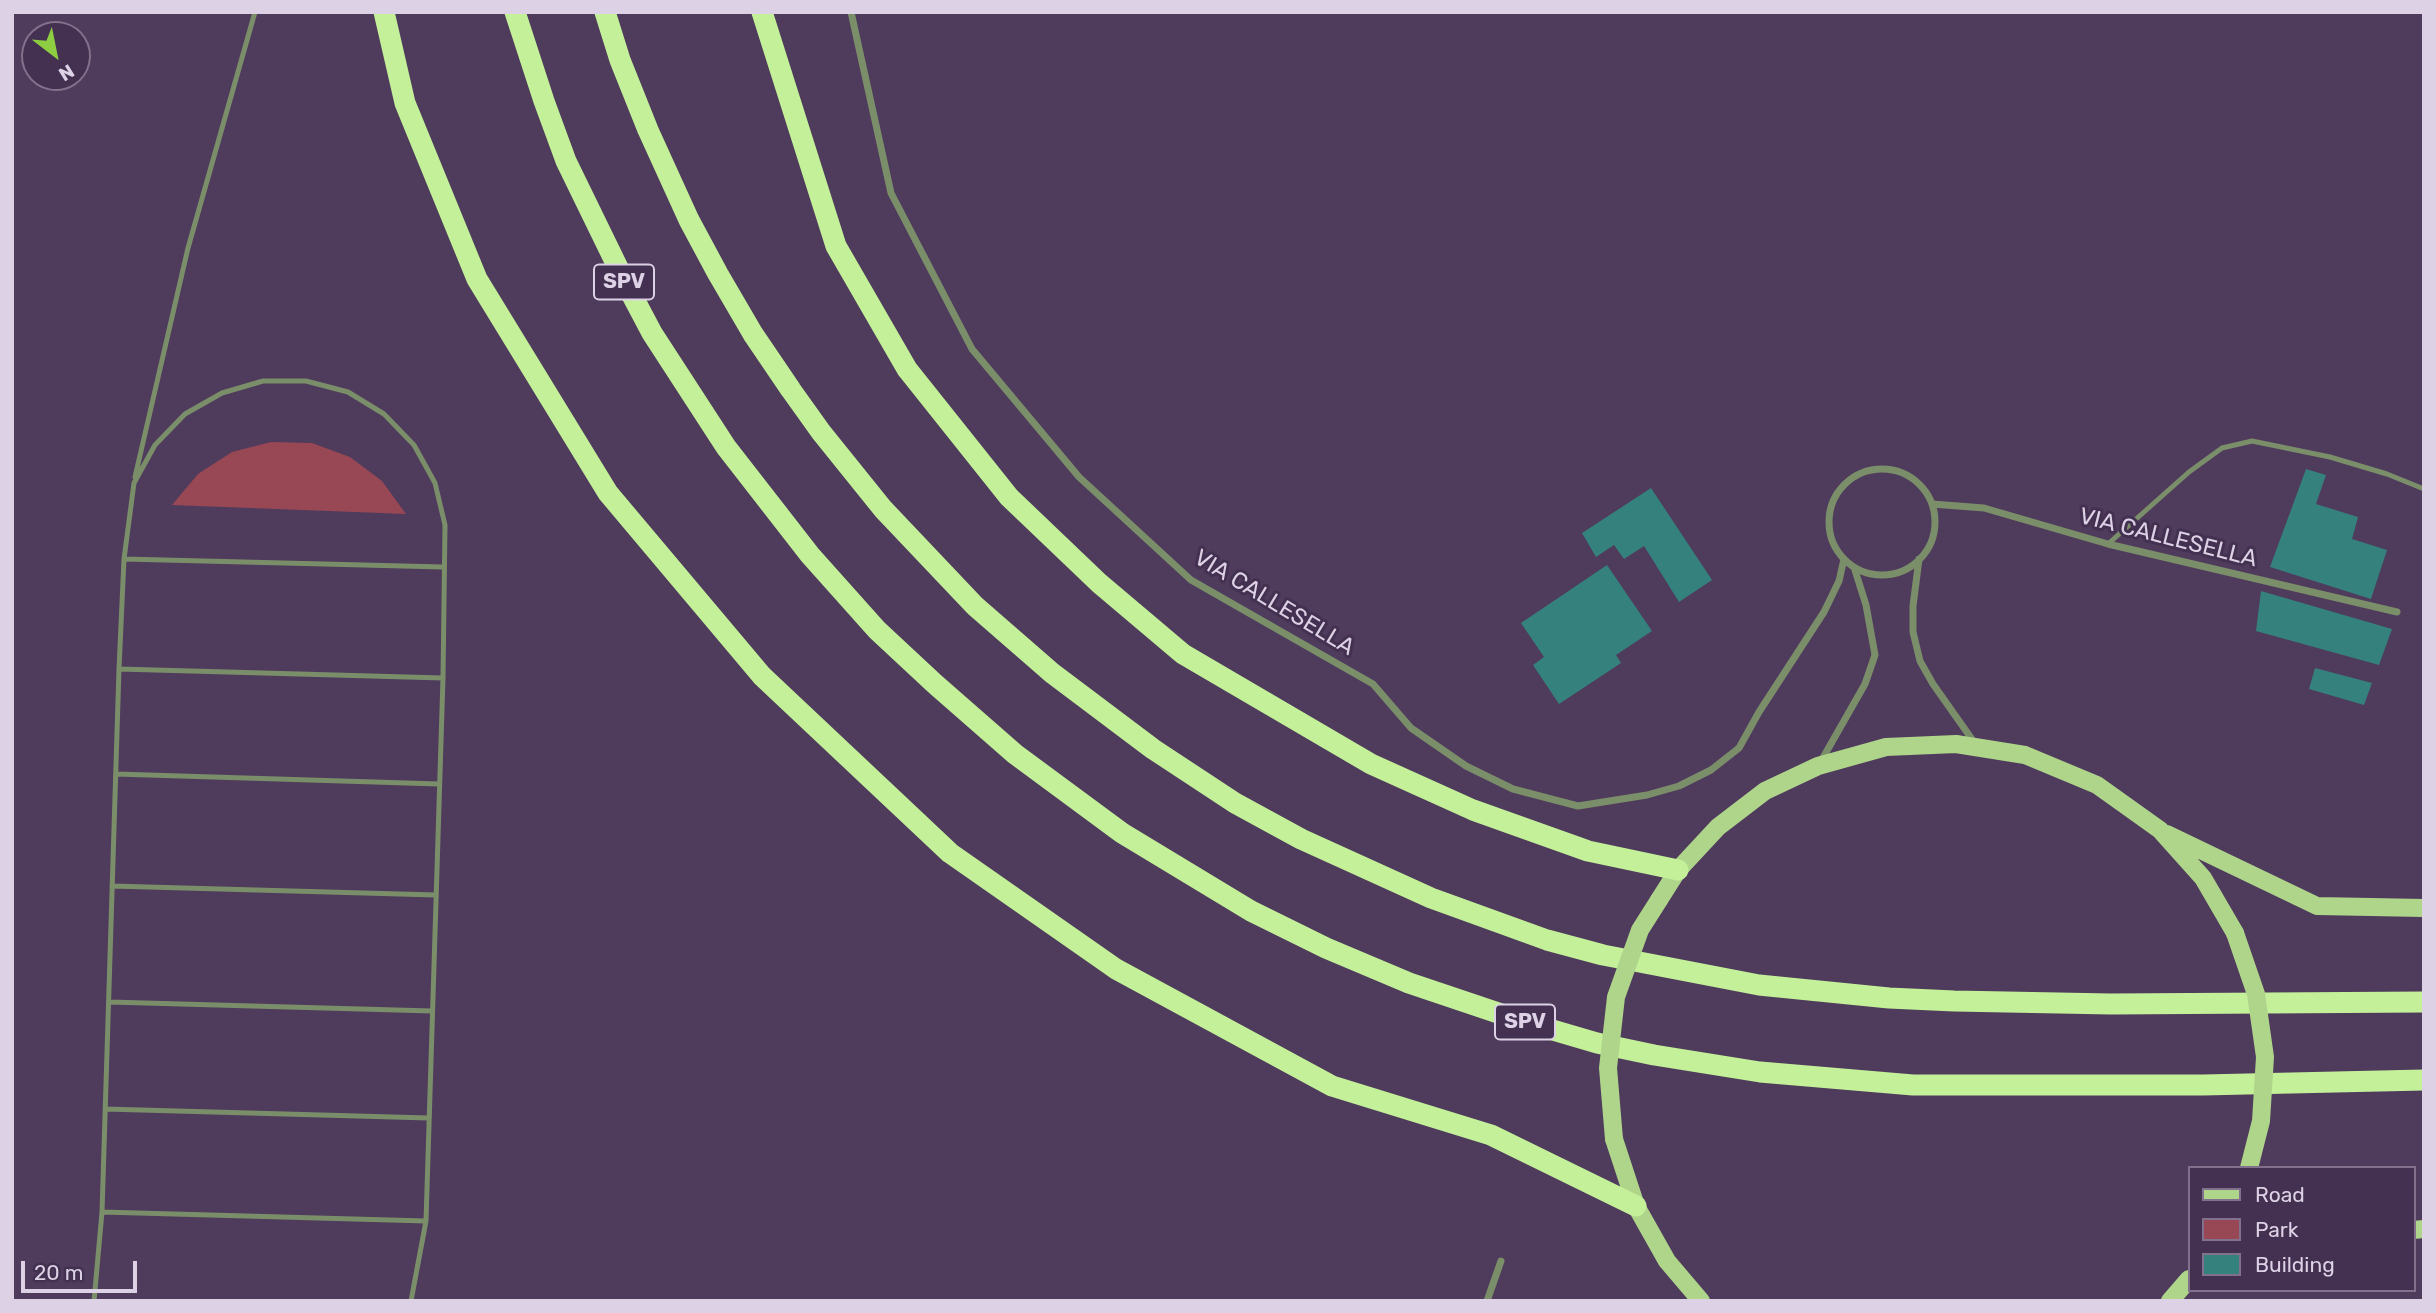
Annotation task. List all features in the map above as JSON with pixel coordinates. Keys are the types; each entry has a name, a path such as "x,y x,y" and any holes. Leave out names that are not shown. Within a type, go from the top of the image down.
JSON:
{"highway":[{"path":"384,12 405,103 477,279 608,493 762,676 950,853 1116,969 1332,1086 1491,1135 1636,1206"},
{"name":"SPV","path":"515,12 566,161 624,280 652,332 726,447 802,545 887,639 1015,754 1122,833 1251,911 1326,948 1409,983 1510,1017 1597,1043 1760,1072 1813,1078 1939,1085 2189,1085 2424,1080"},
{"path":"605,12 620,60 648,130 689,220 718,274 753,334 791,390 883,509 975,606 1052,673 1153,749 1236,803 1301,839 1431,898 1547,940 1602,955 1759,985 1848,995 1954,1001 2112,1004 2424,1002"},
{"path":"762,12 836,246 907,369 1009,497 1099,583 1182,654 1371,764 1473,810 1588,851 1678,870"}],"main road":[{"path":"1701,1301 1667,1261 1636,1206 1614,1139 1608,1068 1616,997 1640,930 1678,870 1718,827 1765,791 1818,766 1886,747 1956,744 1977,746 2025,755 2097,785 2160,830 2317,906 2424,908"},
{"path":"2160,830 2203,878 2235,933 2256,994 2265,1057 2261,1121 2250,1166"}],"street":[{"name":"VIA CALLESELLA","path":"851,12 891,193 972,349 1079,477 1191,580 1373,684 1411,728 1466,766 1513,789 1578,806 1647,795 1679,786 1711,770 1739,748 1759,712 1824,612 1839,581 1844,559"},
{"path":"1875,469 1893,470 1910,477 1923,489 1931,504 1933,533 1928,547 1919,559 1905,569 1888,575 1870,573 1854,567 1837,550 1830,534 1829,516 1834,499 1844,485 1858,474 1875,469"},
{"name":"VIA CALLESELLA","path":"1931,504 1984,508 2108,544 2397,612"},
{"path":"1919,559 1913,632 1920,661 1977,746"},
{"path":"1818,766 1865,684 1875,655 1866,605 1854,567"},
{"path":"1487,1301 1501,1261"}],"lane":[{"path":"94,1301 102,1212 124,559 134,483 188,248 255,12"},
{"path":"134,483 155,445 185,414 222,393 264,381 306,381 348,393 366,403 384,414 414,445 435,483 445,524 443,678 426,1221 411,1301"},
{"path":"2108,544 2189,472 2222,448 2252,442 2330,457 2387,474 2424,489"},
{"path":"124,559 443,567"},
{"path":"119,669 443,678"},
{"path":"116,774 439,784"},
{"path":"112,886 436,895"},
{"path":"109,1002 432,1011"},
{"path":"105,1109 429,1118"},
{"path":"102,1212 426,1221"}],"green space":[{"path":"271,442 312,443 350,457 382,481 406,514 172,505 198,474 232,452"}],"building":[{"path":"2306,469 2326,475 2316,504 2358,517 2352,539 2387,550 2371,599 2270,567"},
{"path":"1651,488 1712,580 1679,602 1644,546 1624,559 1614,545 1596,557 1582,533"},
{"path":"1607,565 1652,631 1616,655 1621,663 1559,704 1533,665 1544,657 1521,623"},
{"path":"2261,591 2392,629 2379,665 2256,631"},
{"path":"2315,668 2372,683 2364,705 2309,689"}]}
